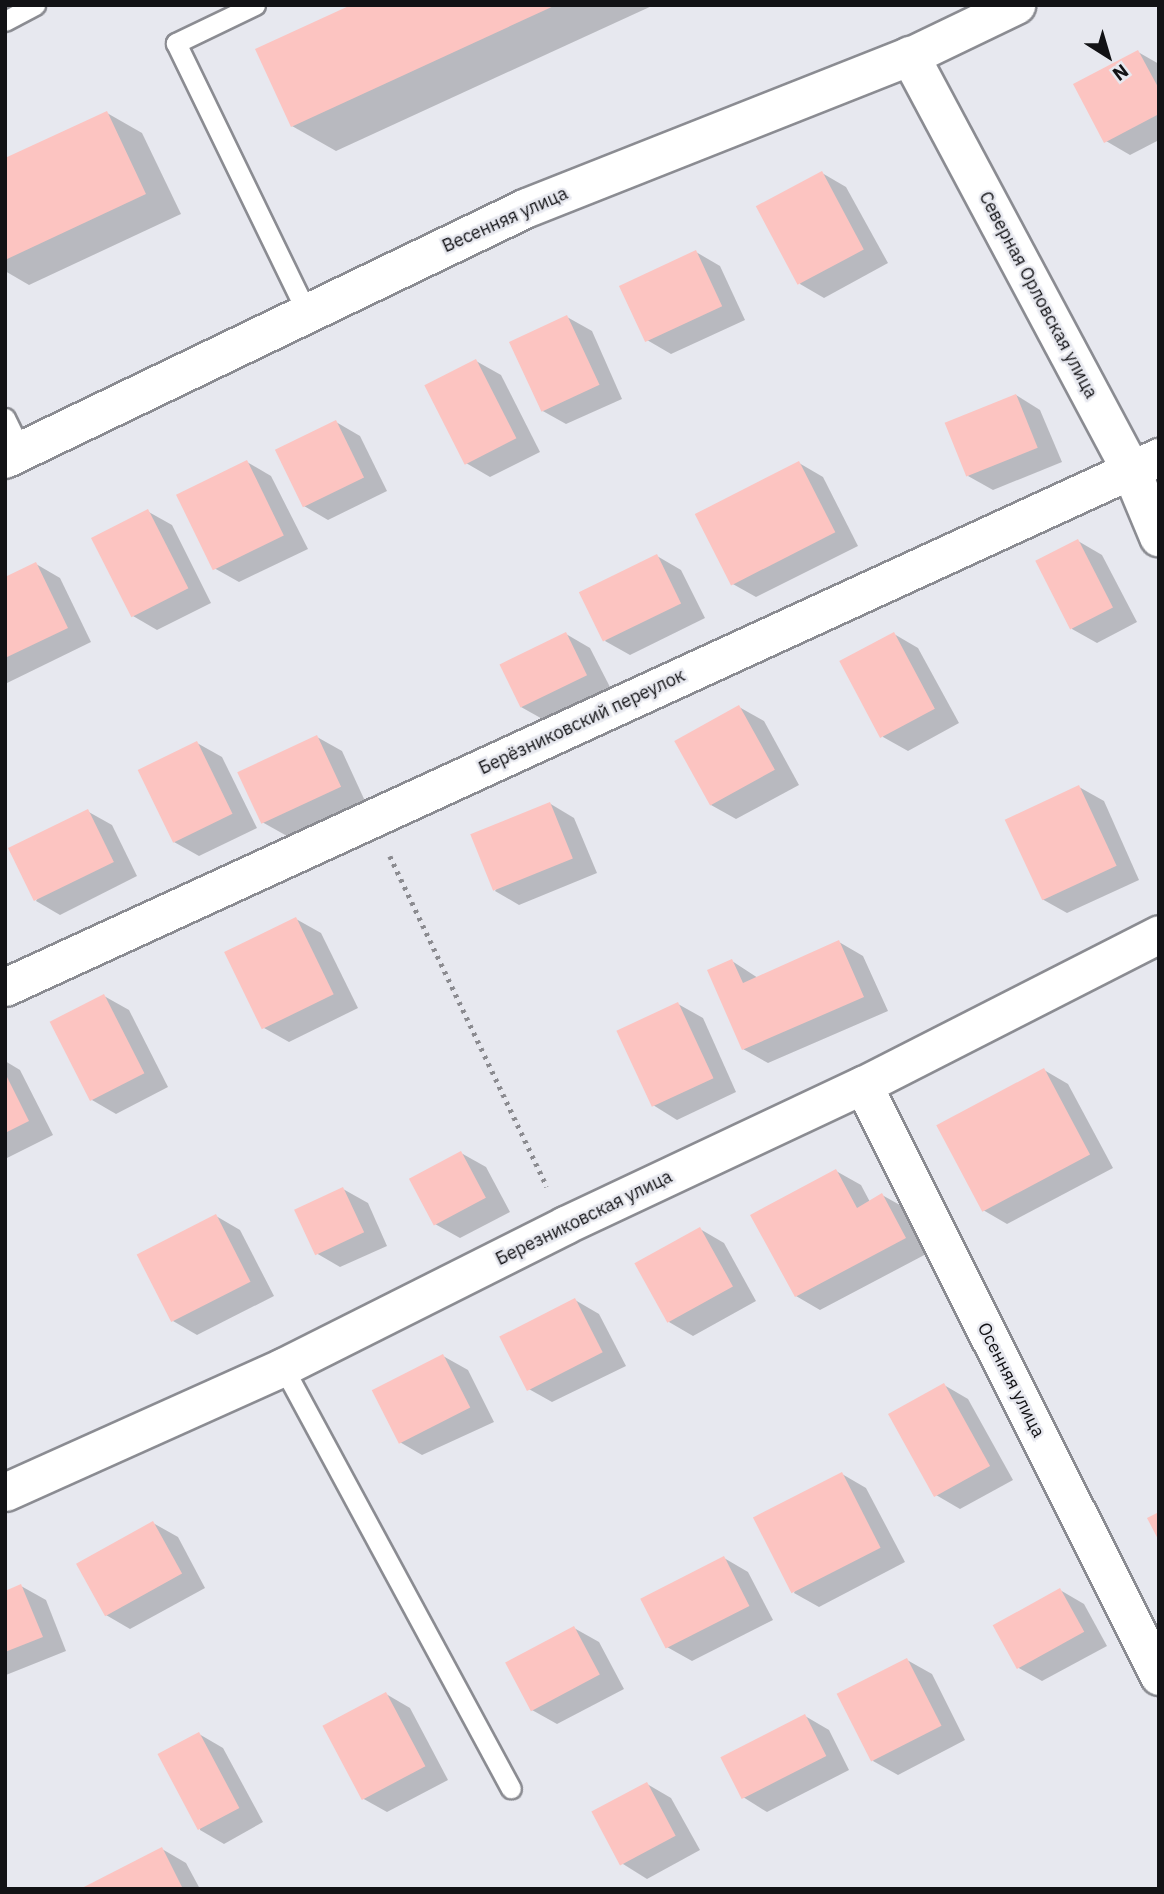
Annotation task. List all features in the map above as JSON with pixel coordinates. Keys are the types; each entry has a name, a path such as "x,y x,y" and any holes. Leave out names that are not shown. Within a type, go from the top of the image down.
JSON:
{"street":[{"name":"Весенняя улица","path":"11,442 307,313 527,208 910,56 1007,7"},
{"name":"Северная Орловская улица","path":"910,56 1145,464 1159,537"},
{"name":"Берёзниковский переулок","path":"5,988 1145,464"},
{"name":"Березниковская улица","path":"5,1492 283,1367 565,1226 863,1085 1159,934"},
{"name":"Осенняя улица","path":"863,1085 1159,1675"}],"lane":[{"path":"5,21 35,5"},
{"path":"255,5 176,43 307,313"},
{"path":"283,1367 511,1788"}],"path":[{"path":"372,819 565,1226"}],"building":[{"path":"351,5 556,5 291,127 255,49"},
{"path":"1138,50 1159,89 1159,114 1104,143 1073,84"},
{"path":"107,111 146,194 5,260 5,158"},
{"path":"822,171 864,250 798,285 756,206"},
{"path":"696,250 722,306 645,342 619,286"},
{"path":"567,315 600,385 542,412 509,342"},
{"path":"476,359 516,438 465,465 424,385"},
{"path":"1016,394 1038,448 966,477 945,423"},
{"path":"336,420 364,478 303,507 275,450"},
{"path":"247,460 284,535 213,570 176,495"},
{"path":"799,461 835,532 731,585 695,514"},
{"path":"148,509 188,588 131,617 91,538"},
{"path":"1078,539 1113,608 1070,629 1035,561"},
{"path":"657,554 681,603 603,642 579,592"},
{"path":"36,562 68,628 5,658 5,577"},
{"path":"566,632 587,675 521,708 499,664"},
{"path":"894,632 935,709 880,738 839,661"},
{"path":"739,705 775,770 710,806 674,741"},
{"path":"317,735 341,787 261,824 237,772"},
{"path":"197,741 233,814 173,843 138,770"},
{"path":"1079,785 1117,866 1042,900 1005,820"},
{"path":"550,802 573,859 493,891 470,834"},
{"path":"88,809 114,862 34,901 8,848"},
{"path":"296,917 334,994 262,1029 224,952"},
{"path":"839,940 864,997 742,1050 707,970 732,959 743,983"},
{"path":"104,994 144,1073 90,1101 50,1022"},
{"path":"678,1002 713,1078 652,1107 616,1031"},
{"path":"1044,1068 1090,1155 982,1212 936,1125"},
{"path":"5,1073 29,1121 5,1133"},
{"path":"461,1151 486,1198 434,1225 409,1179"},
{"path":"836,1169 857,1208 882,1193 906,1238 795,1297 750,1215"},
{"path":"343,1187 364,1232 315,1255 294,1210"},
{"path":"216,1214 251,1282 171,1322 137,1254"},
{"path":"700,1227 733,1286 667,1323 634,1263"},
{"path":"575,1298 603,1352 527,1391 499,1337"},
{"path":"443,1354 470,1407 399,1444 372,1390"},
{"path":"944,1383 990,1466 934,1497 888,1414"},
{"path":"842,1472 881,1548 791,1593 753,1517"},
{"path":"1159,1512 1159,1541 1147,1518"},
{"path":"153,1521 182,1573 105,1616 76,1564"},
{"path":"724,1556 749,1606 666,1649 640,1599"},
{"path":"21,1584 43,1637 5,1652 5,1591"},
{"path":"1060,1588 1084,1632 1017,1669 993,1625"},
{"path":"574,1626 600,1675 531,1711 505,1663"},
{"path":"907,1658 942,1726 871,1762 837,1694"},
{"path":"386,1692 425,1766 362,1800 322,1726"},
{"path":"805,1714 826,1756 742,1799 720,1757"},
{"path":"199,1732 239,1808 198,1830 158,1754"},
{"path":"647,1782 676,1836 620,1865 591,1812"},
{"path":"162,1847 183,1889 80,1889"}]}
